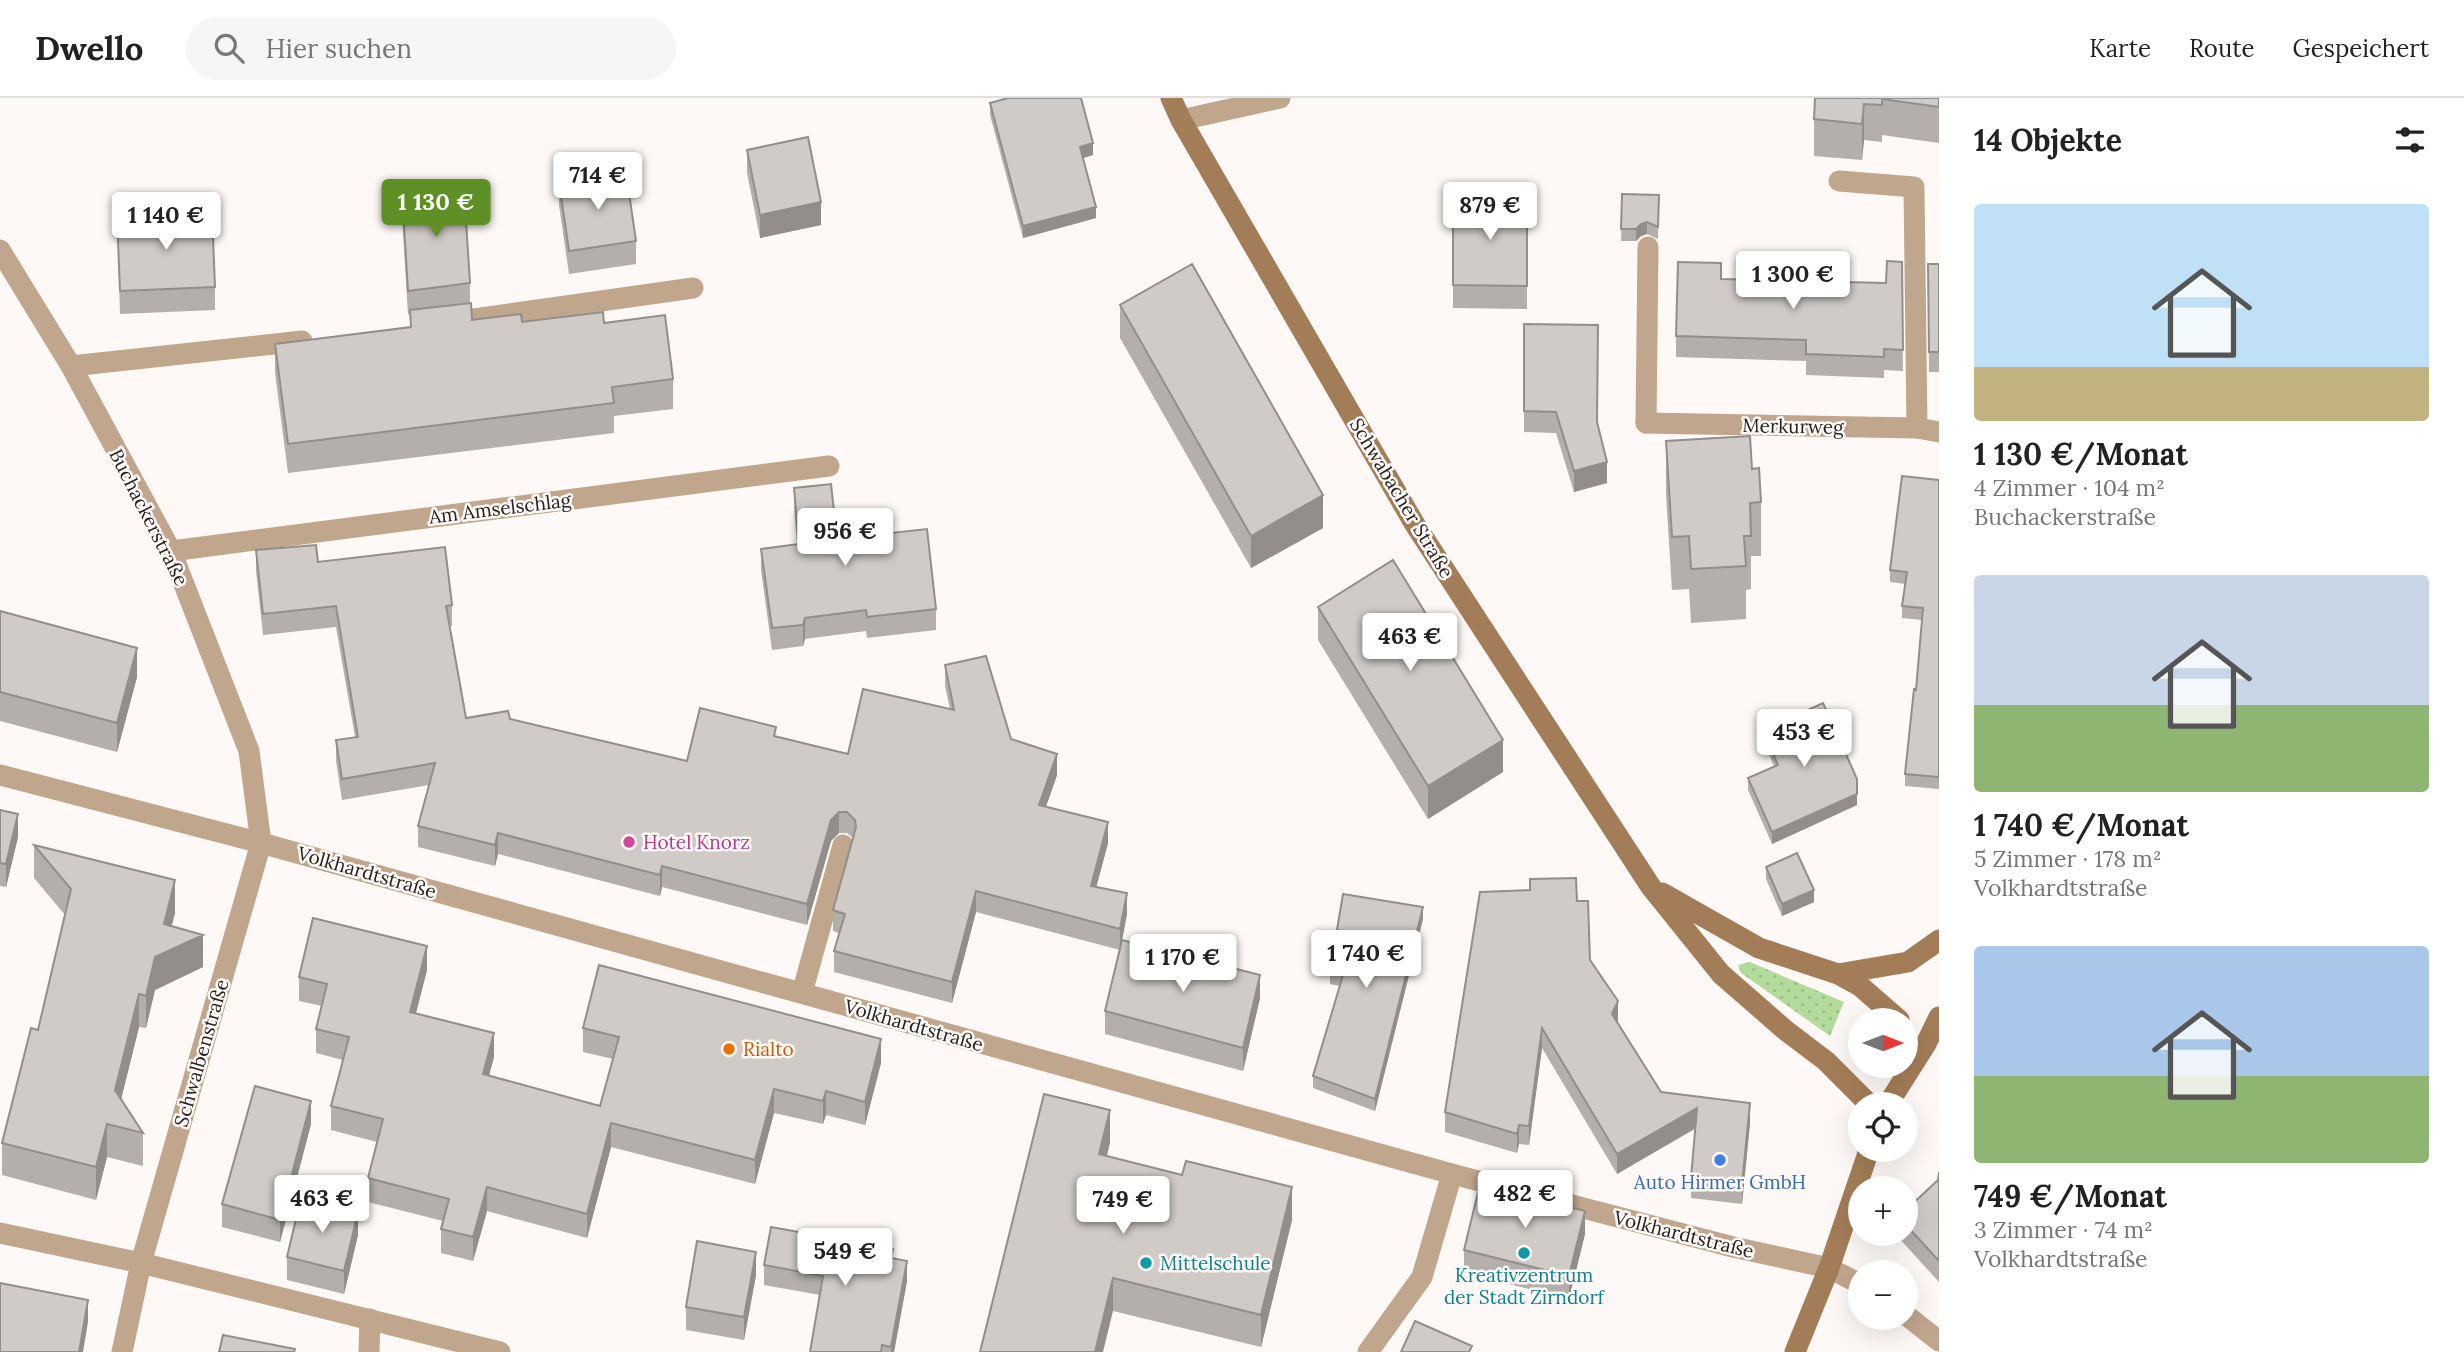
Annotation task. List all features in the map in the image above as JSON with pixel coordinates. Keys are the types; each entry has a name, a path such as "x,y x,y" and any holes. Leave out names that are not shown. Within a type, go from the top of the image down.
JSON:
{"street":[{"name":"Schwabacher Straße","path":"1171,98 1181,120 1414,523 1651,887 1721,974 1784,1029 1826,1061 1857,1092"},
{"path":"1181,120 1280,98"},
{"path":"1839,181 1913,187 1917,428"},
{"name":"Merkurweg","path":"1648,247 1646,423 1917,428 1939,432"},
{"name":"Buchackerstraße","path":"0,250 71,366 171,551 249,751 261,843"},
{"path":"419,327 693,288"},
{"path":"71,366 326,338"},
{"name":"Am Amselschlag","path":"171,551 829,466"},
{"name":"Volkhardtstraße","path":"0,775 261,843 1452,1174 1733,1247 1829,1268 1848,1278"},
{"name":"Schwalbenstraße","path":"122,1352 141,1263 261,843"},
{"path":"802,993 843,845"},
{"name":"Schwabacher Straße","path":"1651,887 1759,948 1838,974 1860,986 1885,1008"},
{"path":"1838,974 1908,962 1939,940"},
{"path":"1896,1092 1926,1044 1939,1017"},
{"path":"1918,1037 1926,1044"},
{"path":"1796,1352 1829,1268 1865,1162"},
{"path":"1368,1352 1422,1278 1452,1174"},
{"path":"0,1233 141,1263 500,1352"},
{"path":"369,1352 370,1319"},
{"path":"1918,1324 1939,1341"}],"green space":[{"path":"1750,962 1844,1002 1830,1036 1741,973 1738,965"}],"building":[{"path":"1008,98 1081,98 1093,143 1080,147 1096,207 1023,226 990,103"},
{"path":"1815,98 1939,98 1939,107 1882,99 1882,105 1864,104 1862,124 1814,119"},
{"path":"808,137 821,202 760,215 747,150"},
{"path":"626,172 636,241 569,251 559,182"},
{"path":"464,190 470,283 408,291 402,193"},
{"path":"1622,194 1659,195 1658,227 1647,222 1636,229 1621,229"},
{"path":"1453,197 1527,198 1527,286 1453,285"},
{"path":"212,212 215,287 120,291 117,216"},
{"path":"1887,261 1902,262 1903,350 1884,349 1884,357 1806,354 1806,340 1676,336 1678,262 1721,263 1721,279 1886,283"},
{"path":"1192,264 1323,495 1251,536 1120,305"},
{"path":"1928,264 1939,264 1939,352 1929,352"},
{"path":"471,303 472,320 521,314 522,322 603,312 604,323 665,315 673,379 612,387 614,403 288,444 275,344 411,327 410,310"},
{"path":"1524,324 1598,325 1597,422 1607,462 1574,471 1556,412 1524,411"},
{"path":"1750,436 1752,469 1759,468 1761,502 1750,503 1751,536 1744,536 1746,566 1691,569 1689,536 1672,537 1666,441"},
{"path":"1902,476 1939,480 1939,777 1905,774 1923,608 1902,606 1907,572 1890,570"},
{"path":"831,484 837,539 927,529 936,609 867,617 866,610 805,618 803,625 772,628 761,549 799,544 794,488"},
{"path":"316,545 318,562 445,547 452,605 446,606 466,718 508,711 510,719 687,761 700,708 776,727 774,736 848,754 863,689 954,710 945,665 986,656 1011,739 1057,754 1039,805 1108,822 1091,886 1127,893 1120,929 976,891 952,982 834,951 845,914 833,910 856,827 855,820 847,812 839,812 831,820 807,904 662,866 660,875 498,833 495,845 418,826 435,763 342,779 336,740 358,737 336,606 263,614 256,550"},
{"path":"1393,560 1503,740 1428,786 1318,607"},
{"path":"0,611 137,648 117,723 0,692"},
{"path":"1823,703 1857,779 1857,794 1772,832 1748,778 1778,765 1763,730"},
{"path":"0,810 18,814 6,864 0,863"},
{"path":"34,845 175,880 164,924 203,935 155,957 146,996 139,994 115,1090 143,1133 107,1124 96,1167 2,1143 31,1028 38,1030 71,889"},
{"path":"1797,853 1814,890 1782,904 1766,867"},
{"path":"1576,878 1577,901 1588,901 1590,960 1618,1001 1612,1014 1661,1092 1750,1103 1742,1184 1691,1178 1697,1108 1617,1154 1542,1028 1529,1126 1519,1125 1517,1134 1445,1112 1480,892 1530,890 1530,879"},
{"path":"1343,894 1423,907 1375,1099 1313,1076 1343,975 1330,972"},
{"path":"313,918 427,946 410,1012 494,1033 483,1074 600,1106 619,1037 583,1028 599,965 881,1039 865,1102 826,1091 823,1101 774,1089 755,1160 611,1123 587,1214 487,1187 473,1237 441,1229 449,1199 368,1178 383,1119 331,1106 349,1037 316,1029 327,984 299,977"},
{"path":"1122,940 1260,975 1243,1048 1105,1011"},
{"path":"255,1086 311,1101 280,1220 222,1204"},
{"name":"Mittelschule","path":"1044,1094 1110,1110 1099,1154 1182,1175 1186,1161 1292,1187 1261,1315 1113,1278 1095,1352 980,1352"},
{"path":"1939,1172 1939,1261 1918,1238 1918,1199 1938,1180"},
{"name":"Kreativzentrum der Stadt Zirndorf","path":"1479,1188 1494,1188 1585,1211 1569,1276 1464,1250"},
{"path":"301,1198 358,1212 344,1271 287,1257"},
{"path":"771,1227 893,1249 891,1258 907,1261 891,1347 882,1345 881,1352 810,1352 823,1276 764,1265"},
{"path":"697,1241 756,1252 744,1317 686,1307"},
{"path":"0,1283 88,1300 79,1352 0,1352"},
{"path":"1415,1321 1472,1346 1469,1352 1401,1352"},
{"path":"223,1335 295,1349 294,1352 219,1352"}],"place":[{"name":"Hotel Knorz","path":"629,842"},
{"name":"Rialto","path":"729,1049"},
{"name":"Auto Hirmer GmbH","path":"1720,1160"},
{"name":"Kreativzentrum der Stadt Zirndorf","path":"1524,1253"},
{"name":"Mittelschule","path":"1146,1263"}]}
